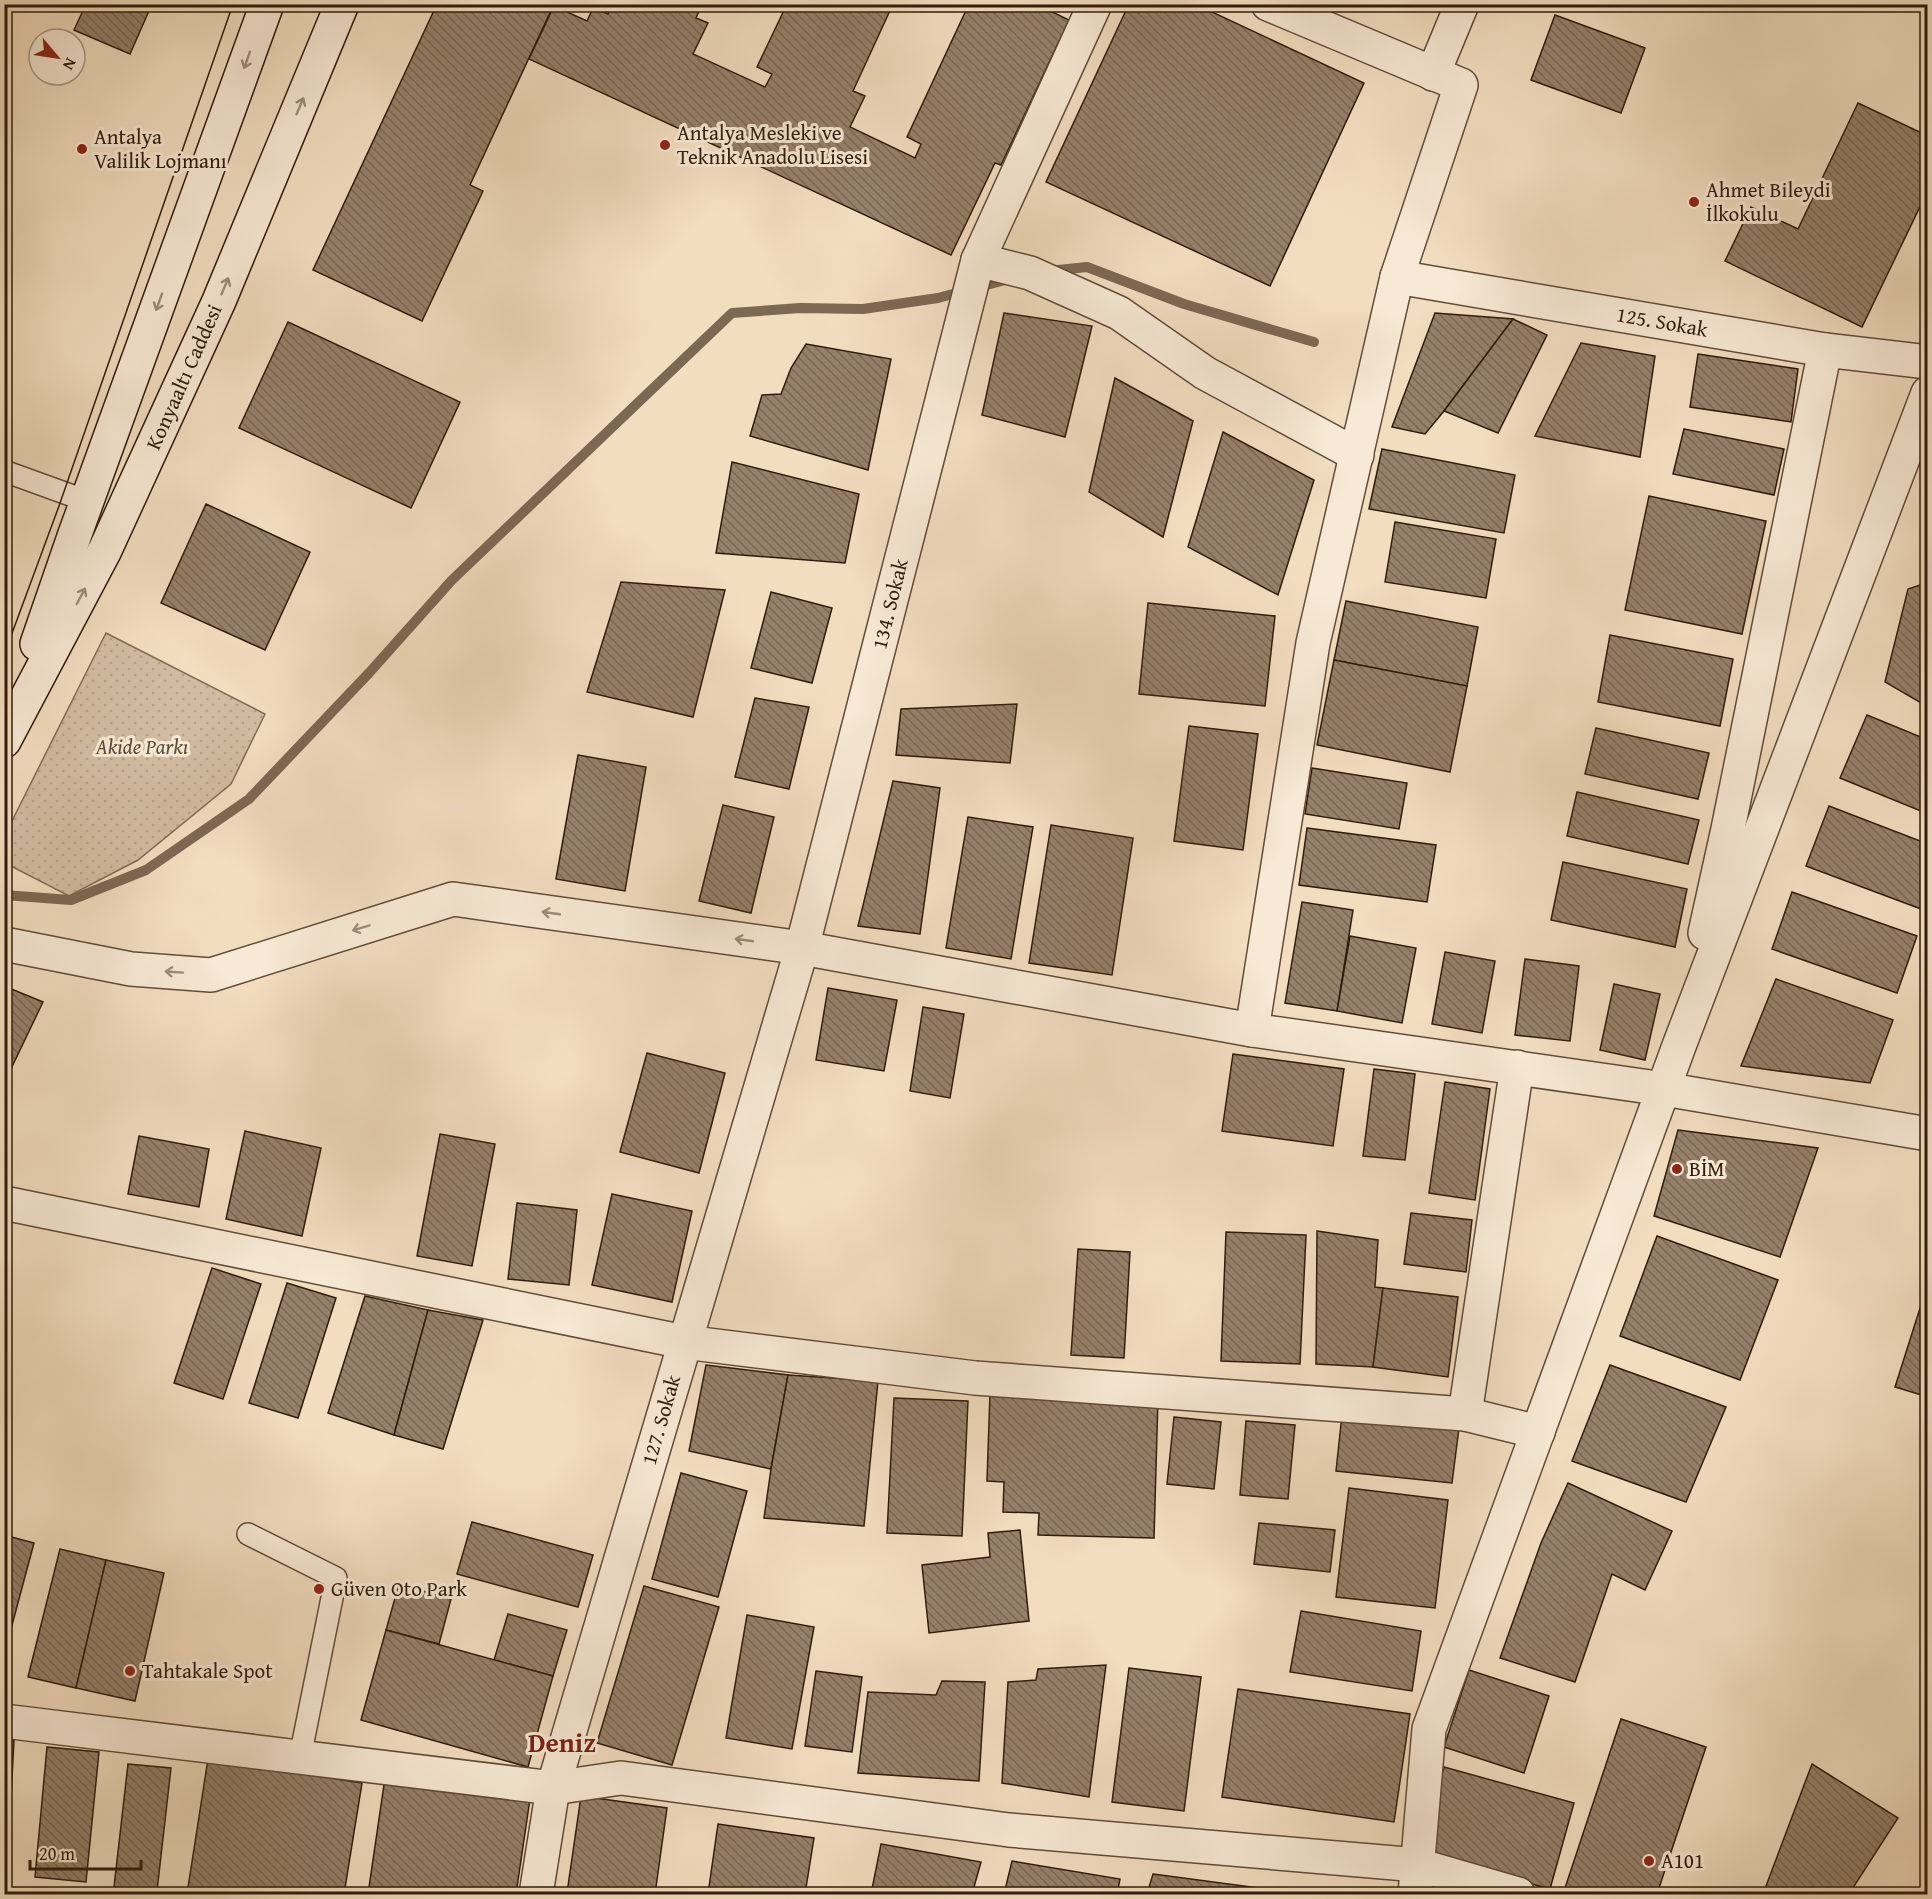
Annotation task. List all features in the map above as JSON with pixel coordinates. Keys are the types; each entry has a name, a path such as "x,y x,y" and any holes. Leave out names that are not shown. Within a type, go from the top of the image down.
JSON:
{"street":[{"name":"Konyaaltı Caddesi","path":"4,740 87,501 267,4"},
{"name":"Konyaaltı Caddesi","path":"4,740 105,550 219,301 342,4"},
{"name":"134. Sokak","path":"802,948 978,260 1095,4"},
{"path":"1252,1030 1313,643 1397,277 1461,85 1268,4"},
{"path":"1434,74 1462,4"},
{"path":"978,260 1030,273 1119,313 1204,373 1357,454"},
{"name":"125. Sokak","path":"1397,277 1825,350 1928,362"},
{"path":"1679,1046 1728,828 1825,350"},
{"path":"1416,1880 1429,1729 1679,1046 1928,393"},
{"path":"4,944 131,969 211,975 453,899 802,948 1252,1030 1664,1089 1928,1134"},
{"name":"127. Sokak","path":"536,1894 553,1788 802,948"},
{"path":"1466,1414 1517,1067"},
{"path":"4,1203 684,1342 975,1378 1466,1414 1538,1432"},
{"path":"4,1721 553,1788 621,1778 1009,1830 1518,1894"}],"lane":[{"path":"4,471 87,501"},
{"path":"248,1534 336,1578 300,1757"}],"green space":[{"name":"Akide Parkı","path":"106,633 265,714 231,784 138,860 69,896 5,863 5,835"}],"building":[{"path":"86,4 152,4 130,54 87,36 87,27 75,27"},
{"path":"437,4 554,4 470,185 483,191 422,321 313,270"},
{"path":"612,4 702,4 696,18 708,23 693,54 765,87 772,74 757,67 787,4 893,4 853,91 865,96 850,127 915,158 921,144 907,137 969,4 1036,4 1069,20 1001,165 995,163 951,255 529,59 554,6 587,21 593,8 608,14"},
{"path":"1129,4 1195,4 1364,83 1270,286 1046,182"},
{"path":"1555,15 1645,48 1621,113 1531,80"},
{"path":"1858,103 1928,136 1928,190 1862,327 1725,261 1751,207 1798,229"},
{"path":"1004,313 1092,326 1065,437 982,415"},
{"path":"1435,313 1513,319 1425,434 1392,427"},
{"path":"1513,319 1547,335 1498,433 1444,411"},
{"path":"288,322 460,402 411,508 239,428"},
{"path":"1581,343 1655,356 1640,457 1535,436"},
{"path":"806,344 891,359 868,470 750,436 762,395 781,394 791,368"},
{"path":"1698,354 1798,369 1791,422 1690,407"},
{"path":"1115,378 1193,421 1163,537 1089,492"},
{"path":"1684,429 1784,449 1774,495 1673,474"},
{"path":"1223,432 1314,480 1278,595 1188,547"},
{"path":"1382,449 1515,475 1504,533 1369,509"},
{"path":"732,462 859,494 845,563 716,553"},
{"path":"1649,496 1766,521 1742,634 1625,610"},
{"path":"206,504 310,552 265,650 161,603"},
{"path":"1395,522 1496,539 1486,598 1385,582"},
{"path":"621,582 725,590 693,717 587,692"},
{"path":"1928,584 1928,707 1885,682 1908,589"},
{"path":"771,592 832,608 812,683 751,668"},
{"path":"1346,601 1478,627 1467,686 1334,660"},
{"path":"1148,603 1275,616 1265,706 1139,694"},
{"path":"1610,635 1733,659 1720,726 1598,702"},
{"path":"1334,660 1467,686 1450,772 1317,745"},
{"path":"755,698 809,707 789,789 735,777"},
{"path":"1017,704 1010,763 896,755 901,709"},
{"path":"1867,715 1928,740 1928,814 1840,778"},
{"path":"1189,726 1258,734 1243,850 1174,841"},
{"path":"1596,728 1709,753 1698,799 1585,774"},
{"path":"578,755 646,767 625,891 556,879"},
{"path":"1312,768 1407,783 1399,829 1305,814"},
{"path":"893,781 940,788 920,934 858,926"},
{"path":"1577,792 1699,820 1688,864 1567,836"},
{"path":"723,805 774,817 751,913 699,901"},
{"path":"1829,806 1928,844 1928,892 1921,909 1806,866"},
{"path":"968,817 1033,827 1011,959 946,948"},
{"path":"1051,825 1133,838 1112,975 1029,963"},
{"path":"1307,828 1436,845 1427,902 1299,885"},
{"path":"1563,862 1687,889 1675,947 1551,920"},
{"path":"1792,892 1917,936 1897,993 1772,949"},
{"path":"1302,902 1353,910 1337,1011 1285,1003"},
{"path":"1350,936 1416,948 1402,1023 1337,1011"},
{"path":"1445,952 1495,961 1482,1033 1432,1024"},
{"path":"1525,959 1579,966 1570,1041 1515,1035"},
{"path":"1776,979 1893,1020 1870,1083 1741,1066"},
{"path":"1614,984 1660,994 1645,1060 1600,1050"},
{"path":"4,986 43,1002 9,1073 4,1071"},
{"path":"828,988 897,1000 884,1071 816,1060"},
{"path":"923,1007 964,1014 950,1098 910,1091"},
{"path":"647,1053 725,1073 699,1173 620,1152"},
{"path":"1233,1054 1344,1069 1333,1146 1222,1131"},
{"path":"1374,1069 1415,1074 1405,1160 1363,1156"},
{"path":"1445,1082 1490,1089 1475,1200 1429,1193"},
{"path":"1678,1130 1818,1148 1780,1257 1654,1216"},
{"path":"245,1131 321,1148 302,1236 226,1219"},
{"path":"440,1134 495,1144 472,1266 417,1256"},
{"path":"4,1135 11,1137 4,1160"},
{"path":"139,1136 209,1149 199,1207 128,1194"},
{"path":"612,1194 692,1211 672,1302 592,1285"},
{"path":"517,1203 577,1210 569,1285 508,1279"},
{"path":"1411,1213 1472,1220 1466,1272 1404,1264"},
{"path":"1317,1231 1378,1240 1375,1287 1383,1288 1373,1367 1316,1364"},
{"path":"1226,1232 1306,1235 1300,1364 1221,1361"},
{"path":"1657,1236 1778,1280 1740,1380 1620,1336"},
{"path":"1078,1249 1130,1252 1124,1358 1071,1355"},
{"path":"212,1268 261,1284 223,1399 174,1383"},
{"path":"287,1283 336,1298 298,1418 249,1403"},
{"path":"1928,1283 1928,1397 1895,1387"},
{"path":"1383,1288 1458,1297 1448,1377 1373,1367"},
{"path":"365,1296 428,1310 394,1435 328,1413"},
{"path":"428,1310 483,1320 443,1449 394,1435"},
{"path":"706,1365 788,1375 771,1469 689,1451"},
{"path":"1610,1365 1726,1407 1686,1502 1572,1461"},
{"path":"788,1375 878,1381 864,1526 764,1518"},
{"path":"990,1393 1158,1398 1154,1538 1038,1535 1039,1513 1003,1512 1004,1482 987,1481"},
{"path":"894,1398 968,1401 962,1536 887,1533"},
{"path":"1342,1415 1459,1428 1452,1483 1336,1471"},
{"path":"1174,1417 1221,1422 1214,1489 1167,1484"},
{"path":"1246,1421 1295,1425 1288,1499 1240,1495"},
{"path":"681,1473 747,1491 718,1597 652,1579"},
{"path":"1568,1483 1672,1531 1645,1590 1612,1574 1575,1682 1500,1658 1541,1543"},
{"path":"1349,1488 1448,1500 1435,1608 1336,1597"},
{"path":"472,1522 593,1555 578,1607 457,1574"},
{"path":"1259,1523 1335,1530 1330,1572 1254,1564"},
{"path":"1020,1530 1029,1621 929,1633 922,1565 990,1557 988,1533"},
{"path":"4,1535 34,1543 4,1655"},
{"path":"60,1549 106,1560 76,1688 28,1677"},
{"path":"106,1560 164,1573 135,1701 76,1688"},
{"path":"399,1584 451,1599 439,1644 386,1630"},
{"path":"644,1586 719,1607 672,1765 597,1743"},
{"path":"1301,1611 1421,1631 1412,1691 1290,1672"},
{"path":"508,1614 567,1630 553,1676 494,1660"},
{"path":"747,1615 814,1627 792,1749 726,1738"},
{"path":"386,1630 553,1676 528,1767 361,1720"},
{"path":"1106,1665 1089,1797 1002,1783 1008,1682 1036,1680 1038,1669"},
{"path":"1129,1668 1201,1677 1184,1811 1112,1802"},
{"path":"1469,1670 1549,1696 1524,1773 1444,1747"},
{"path":"816,1671 862,1677 852,1752 805,1746"},
{"path":"942,1681 985,1682 979,1781 858,1773 868,1692 936,1695"},
{"path":"1238,1689 1410,1714 1394,1822 1222,1797"},
{"path":"1621,1719 1706,1747 1657,1894 1584,1894 1565,1888"},
{"path":"4,1740 14,1740 9,1835 4,1834"},
{"path":"47,1747 99,1752 86,1882 35,1877"},
{"path":"208,1759 362,1783 344,1894 187,1894"},
{"path":"128,1764 171,1768 157,1891 114,1887"},
{"path":"1812,1764 1898,1818 1849,1894 1763,1894"},
{"path":"1444,1767 1574,1803 1550,1889 1421,1853"},
{"path":"385,1778 530,1799 516,1894 368,1894"},
{"path":"581,1796 667,1808 655,1894 567,1893"},
{"path":"718,1824 814,1838 805,1894 708,1894"},
{"path":"881,1844 981,1862 972,1894 871,1894"},
{"path":"1012,1861 1120,1879 1117,1894 1004,1894"},
{"path":"1153,1874 1290,1892 1289,1894 1147,1894"}],"waterway":[{"path":"1048,271 1087,267 1184,304 1314,342"},
{"path":"4,895 71,900 146,870 249,799 369,673 452,580 732,313 800,308 863,309 938,298 1009,279"}],"tram line":[{"path":"4,655 59,506 233,4"}],"place":[{"name":"Antalya Mesleki ve Teknik Anadolu Lisesi","path":"665,145"},
{"name":"Antalya Valilik Lojmanı","path":"82,149"},
{"name":"Ahmet Bileydi İlkokulu","path":"1694,202"},
{"name":"BİM","path":"1677,1169"},
{"name":"Güven Oto Park","path":"319,1589"},
{"name":"Tahtakale Spot","path":"130,1671"},
{"name":"A101","path":"1649,1861"}],"district":[{"name":"Deniz","path":"562,1743"}]}
